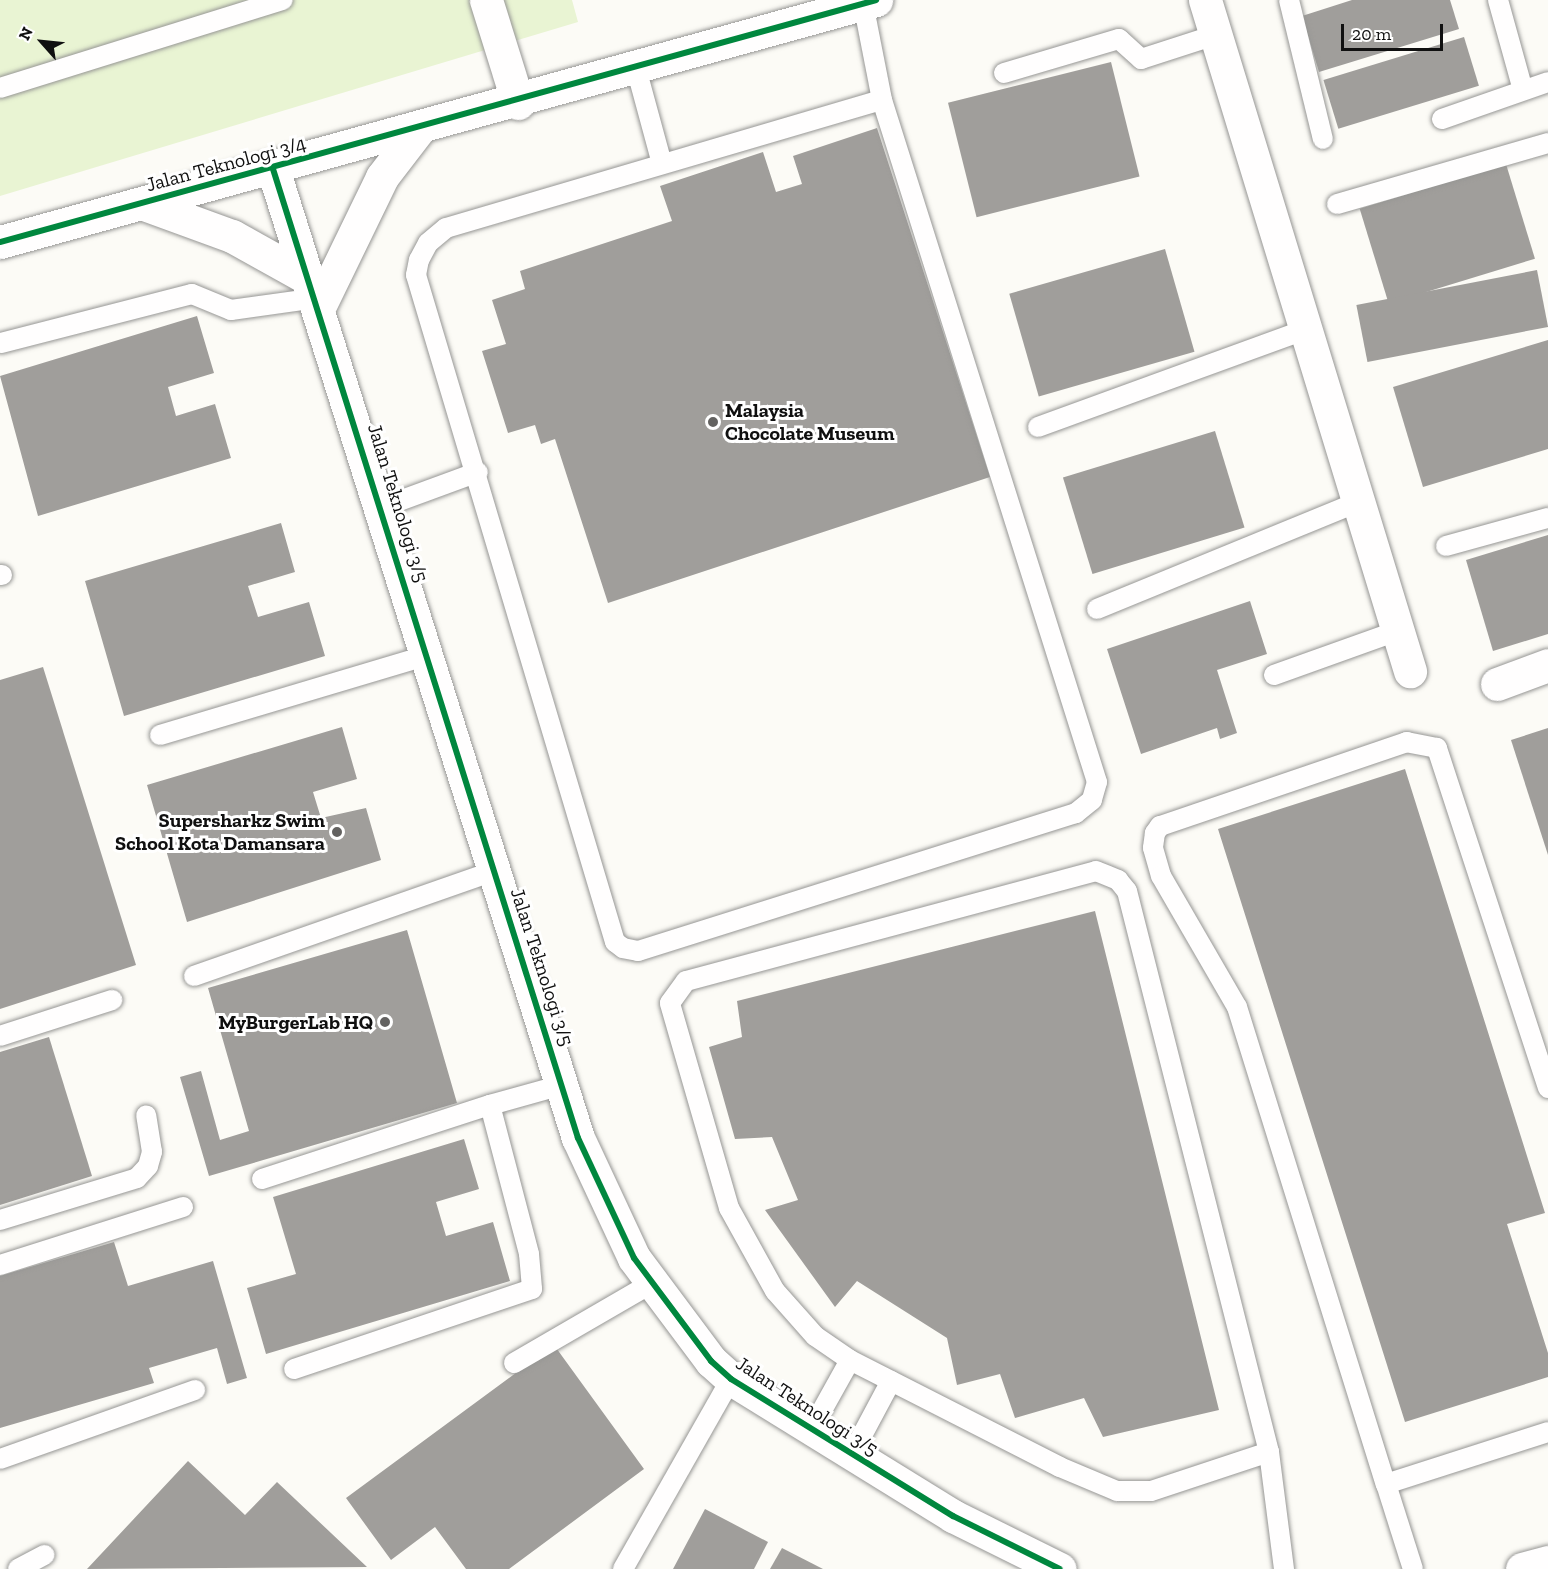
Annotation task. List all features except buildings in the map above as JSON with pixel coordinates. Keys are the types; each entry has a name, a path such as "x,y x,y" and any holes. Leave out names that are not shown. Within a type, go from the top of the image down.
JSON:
{"street":[{"path":"486,0 518,103"},
{"path":"1205,0 1410,671"},
{"name":"Jalan Teknologi 3/4","path":"0,243 518,103 636,68 793,11 870,2"},
{"path":"144,204 232,236 314,295 382,177 418,130"},
{"name":"Jalan Teknologi 3/5","path":"273,169 383,507 578,1138 634,1258 711,1361 731,1379 810,1432 953,1516 1060,1569"},
{"path":"1497,684 1548,665"},
{"path":"1522,1569 1548,1562"}],"lane":[{"path":"0,88 283,0"},
{"path":"1289,0 1323,139"},
{"path":"1498,0 1523,90"},
{"path":"870,2 882,100 1097,782 1092,800 1076,813 638,951 623,948 615,942 478,472 416,274 428,243 446,228 882,100"},
{"path":"1004,73 1119,39 1141,59 1215,35"},
{"path":"636,68 662,164"},
{"path":"1442,119 1548,82"},
{"path":"1337,204 1548,143"},
{"path":"1,343 192,294 231,310 314,295"},
{"path":"1038,428 1305,330"},
{"path":"383,507 478,472"},
{"path":"1097,609 1358,502"},
{"path":"1446,546 1548,518"},
{"path":"1274,675 1396,631"},
{"path":"160,735 428,655"},
{"path":"1413,1569 1237,1007 1161,876 1153,848 1155,833 1160,826 1407,742 1437,748 1548,1088"},
{"path":"194,976 494,871"},
{"path":"1269,1452 1151,1491 1118,1491 891,1381 850,1360 815,1336 775,1291 729,1208 670,1003 674,992 686,981 1096,871 1118,880 1127,891 1269,1452 1284,1569"},
{"path":"0,1036 112,1000"},
{"path":"262,1179 490,1105 562,1085"},
{"path":"294,1369 532,1290 529,1254 490,1105"},
{"path":"0,1220 137,1178 148,1166 152,1152 146,1115"},
{"path":"0,1265 183,1206"},
{"path":"514,1363 652,1283"},
{"path":"810,1432 850,1360"},
{"path":"623,1569 731,1379"},
{"path":"851,1456 891,1381"},
{"path":"0,1459 195,1390"},
{"path":"1386,1484 1548,1432"},
{"path":"18,1569 44,1555"}],"green space":[{"path":"0,0 572,0 578,22 0,196"}],"cycle path":[{"path":"0,242 876,0"},
{"path":"273,169 578,1138 634,1258 711,1361 731,1379 953,1516 1060,1569"}],"place":[{"name":"Malaysia Chocolate Museum","path":"713,422"},
{"name":"Supersharkz Swim School Kota Damansara","path":"337,832"},
{"name":"MyBurgerLab HQ","path":"385,1022"}]}
